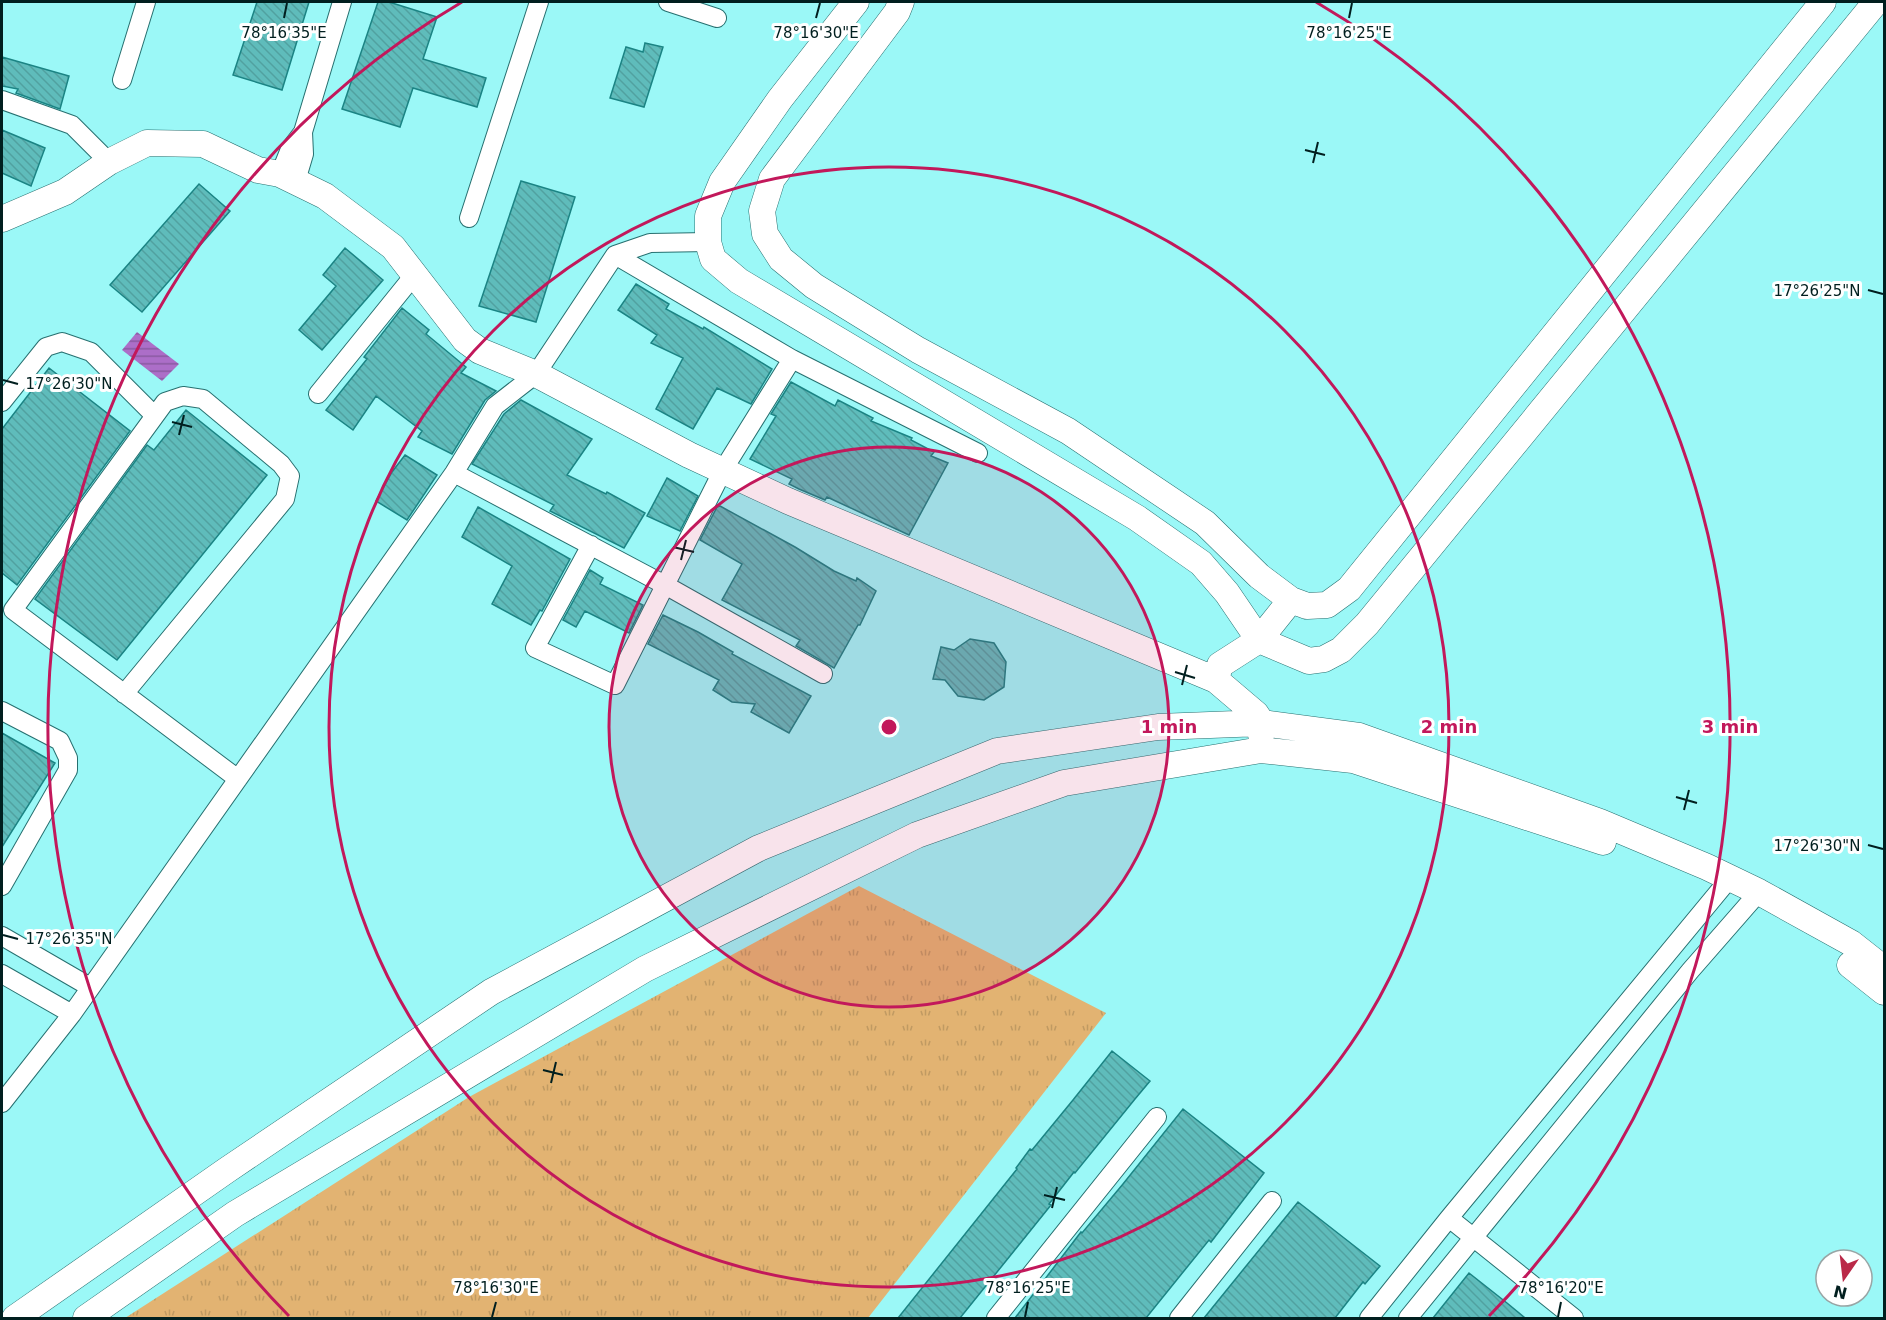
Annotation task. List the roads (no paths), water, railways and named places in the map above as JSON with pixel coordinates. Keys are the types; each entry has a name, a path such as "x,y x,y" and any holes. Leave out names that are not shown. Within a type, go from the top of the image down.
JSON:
{"street":[{"path":"122,80 146,2"},
{"path":"288,178 304,154 303,132 342,2"},
{"path":"469,218 539,2"},
{"path":"668,2 717,18"},
{"path":"856,2 780,99 722,182 708,216 708,242 713,259 739,281 1137,518 1201,562 1227,593 1259,640 1309,661 1324,659 1341,650 1360,630 1876,2"},
{"path":"901,2 897,12 772,179 762,211 765,234 781,259 814,286 918,350 1068,431 1205,523 1259,576 1292,600 1307,606 1327,605 1349,589 1823,2"},
{"path":"2,100 72,125 109,162"},
{"path":"2,219 65,192 109,162 147,143 203,144 258,170 288,178 325,196 393,247 465,340 480,351 536,374 690,455 788,501 1216,680 1256,714 1262,723 1261,750"},
{"path":"2,1102 72,1014 454,473 495,406 536,374 615,255 650,243 708,242"},
{"path":"615,255 792,359 978,453"},
{"path":"318,394 415,274"},
{"path":"2,402 46,347 62,342 91,352 154,416"},
{"path":"591,545 536,648 615,685 723,470 792,359"},
{"path":"124,694 285,499 290,476 281,464 203,399 183,396 165,402 7,615 124,694 238,779"},
{"path":"454,473 665,585 823,674"},
{"path":"1216,680 1221,665 1232,655 1259,640 1292,600"},
{"path":"2,711 60,741 68,758 68,770 2,886"},
{"path":"15,1318 227,1170 491,992 759,848 997,751 1158,728 1262,723 1359,736 1600,822 1654,844 1724,885 1851,943 1884,969"},
{"path":"86,1318 235,1214 645,969 917,835 1064,783 1261,750 1353,760 1594,839 1647,860 1724,885"},
{"path":"1369,1318 1724,885"},
{"path":"1753,899 1841,958 1884,992"},
{"path":"1408,1318 1690,971 1753,899"},
{"path":"2,936 90,987"},
{"path":"2,974 72,1014"},
{"path":"996,1318 1157,1117"},
{"path":"1179,1318 1272,1202"},
{"path":"1449,1218 1574,1318"}]}
